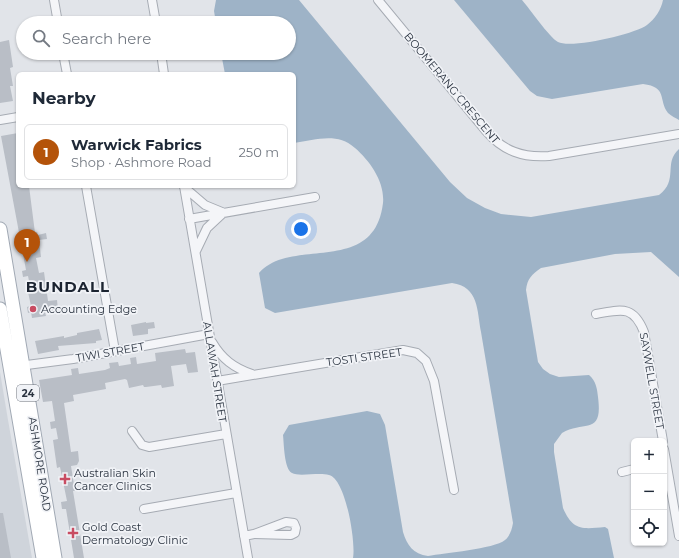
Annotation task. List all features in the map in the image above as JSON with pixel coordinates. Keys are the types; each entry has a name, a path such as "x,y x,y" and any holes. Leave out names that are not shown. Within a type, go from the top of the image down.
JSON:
{"main road":[{"name":"ASHMORE ROAD","path":"0,229 55,558"},
{"name":"ASHMORE ROAD","path":"0,309 43,558"}],"street":[{"path":"54,0 57,16"},
{"path":"152,0 155,16"},
{"name":"BOOMERANG CRESCENT","path":"378,0 493,140 511,152 536,157 549,156 679,134"},
{"path":"64,60 67,72"},
{"path":"162,60 164,72"},
{"path":"0,120 16,117"},
{"path":"86,188 115,351"},
{"name":"ALLAWAH STREET","path":"184,188 210,336 216,381 248,558"},
{"path":"186,188 207,206 219,212 226,212"},
{"path":"190,218 315,198"},
{"path":"196,254 200,239 207,228 226,212"},
{"name":"SAYWELL STREET","path":"596,314 621,310 630,312 640,321 644,332 662,438"},
{"path":"210,336 219,353 229,363 255,374"},
{"name":"TIWI STREET","path":"10,367 210,336"},
{"name":"TOSTI STREET","path":"216,381 403,350 417,353 426,361 434,381 454,490"},
{"path":"132,431 142,445 149,447 226,434"},
{"path":"622,472 631,470"},
{"path":"667,473 679,536"},
{"path":"144,509 236,493"},
{"path":"244,536 254,534"}],"shaded area":[{"path":"0,372 8,420 32,558 0,558"}],"water":[{"path":"216,0 299,0 450,182 467,198 485,208 501,214 531,217 659,195 668,183 672,160 674,154 679,149 679,277 651,252 615,254 541,268 530,277 526,290 538,362 543,369 550,374 559,377 589,375 596,385 599,409 598,417 595,422 590,425 570,429 562,433 554,444 554,452 563,508 567,516 575,525 579,527 605,527 608,529 614,558 353,558 353,539 348,512 345,499 335,479 325,474 299,475 289,471 284,449 283,435 289,425 367,411 380,414 385,425 403,532 406,541 411,548 418,553 428,556 491,546 505,540 512,528 513,523 477,308 472,294 467,289 461,285 452,283 275,313 265,308 259,273 273,262 291,257 348,248 364,240 376,226 383,203 382,187 375,172 366,159 348,143 341,140 326,138 296,143 296,72 225,72 222,60 296,60 296,16 215,16"},
{"path":"454,0 522,0 554,39 565,44 576,44 603,40 640,29 650,23 655,17 663,0 679,0 679,120 668,113 661,95 656,88 643,84 552,99 537,96 530,91"}],"building":[{"path":"9,40 13,67 10,68 13,86 10,86 13,101 0,103 0,42"},
{"path":"16,133 16,188 29,188 35,233 37,232 38,235 46,233 47,239 39,240 41,257 36,258 39,273 44,272 48,301 57,300 58,310 45,312 46,316 32,318 31,312 28,313 27,307 31,306 28,292 31,291 28,276 23,277 22,271 26,270 1,136"},
{"path":"154,322 155,328 148,329 148,334 133,336 131,325"},
{"path":"99,329 102,340 96,341 96,343 58,346 59,350 38,354 35,341 64,336 64,338 77,335 77,333"},
{"path":"185,349 186,353 195,352 198,372 188,373 186,364 171,366 174,386 162,388 161,385 144,387 143,385 129,388 127,380 125,379 105,383 106,389 73,395 74,401 64,403 71,452 78,451 79,461 77,465 71,466 75,491 73,491 84,558 74,558 66,509 62,509 61,502 67,501 60,467 57,468 53,440 58,439 56,428 51,429 50,422 55,421 52,401 43,402 39,380 72,375 71,369 78,368 79,374 105,370 110,368 109,363 118,362 119,366 131,364 130,358 136,357 137,364 156,361 155,353"},
{"path":"0,513 3,513 11,558 0,558"}],"place":[{"name":"Warwick Fabrics","path":"27,262"},
{"name":"Accounting Edge","path":"33,309"},
{"name":"Australian Skin Cancer Clinics","path":"65,479"},
{"name":"Gold Coast Dermatology Clinic","path":"73,533"}],"district":[{"name":"BUNDALL","path":"68,287"}]}
